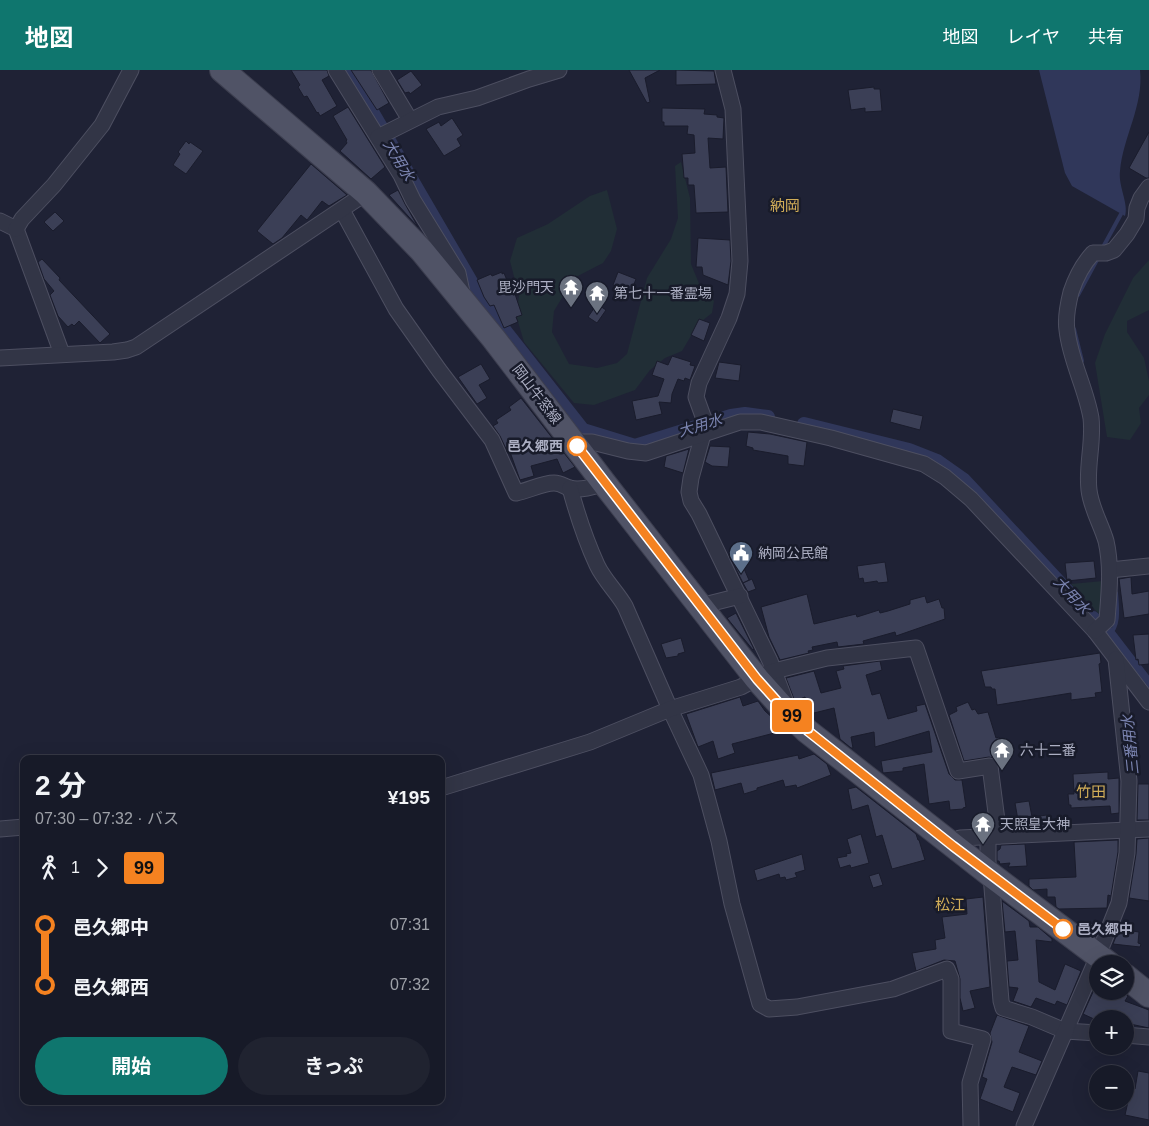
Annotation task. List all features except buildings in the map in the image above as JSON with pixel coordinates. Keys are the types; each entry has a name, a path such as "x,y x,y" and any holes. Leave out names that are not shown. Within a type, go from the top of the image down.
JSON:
{"main road":[{"name":"岡山牛窓線","path":"222,70 366,193 422,251 464,301 703,609 765,675 783,708 808,731 953,846 1098,955"},
{"path":"1134,983 1149,995"}],"street":[{"path":"16,229 22,219 54,185 102,125 131,70"},
{"path":"336,70 382,134 413,200 458,273 464,301"},
{"path":"380,70 410,120"},
{"path":"382,134 438,107 477,98 559,70"},
{"path":"723,70 733,110 740,261 737,294 729,318 699,383 696,397 704,426 690,478 689,492 691,501 740,596 765,675"},
{"path":"1099,628 1107,620 1110,570 1105,540 1089,492 1091,418 1083,386 1070,348 1066,329 1067,313 1074,282 1083,263 1093,253 1106,254 1114,250 1133,226 1141,198 1149,187"},
{"path":"0,358 113,352 136,347 366,193"},
{"path":"342,210 396,309 492,440 516,494 553,483 570,488 595,486 604,483"},
{"path":"0,221 16,229 62,354"},
{"path":"573,442 592,442 628,451 646,453 704,426 761,422 926,459 971,499 1099,628 1116,657 1149,702"},
{"path":"570,488 597,565 625,606 701,775 719,841 732,904 760,1004 769,1009 797,1007 893,988 946,969 951,979 951,1031 983,1039 970,1083 971,1126"},
{"path":"1110,570 1149,566"},
{"path":"703,609 708,604 740,596"},
{"path":"445,787 590,742 670,709 741,687 765,675 827,658 916,648 958,771 990,766 994,836 988,864 991,875 1003,1008 1032,1017 1065,1031 1089,1032"},
{"path":"1104,955 1119,903 1127,853 1128,830 1129,781 1116,657"},
{"path":"0,829 20,828"},
{"path":"953,846 960,838 1149,829"},
{"path":"1024,1126 1065,1031 1089,986"},
{"path":"1134,1036 1149,1037"}],"shaded area":[{"path":"681,162 690,198 691,264 700,286 714,301 712,313 698,324 682,351 665,358 650,370 635,390 594,405 574,403 524,342 516,315 519,296 510,261 517,238 548,224 590,196 607,190 617,229 611,251 603,263 574,278 554,311 552,332 569,364 597,368 617,363 627,354 647,278 671,239 678,218 675,166"},
{"path":"1149,260 1149,310 1127,321 1127,332 1144,358 1149,381 1149,395 1139,408 1141,423 1130,440 1107,437 1095,363 1105,334 1133,278"},
{"path":"1103,581 1103,611 1099,614 1071,584"}],"water":[{"path":"1039,70 1140,70 1139,96 1120,171 1120,183 1126,206 1125,216 1072,186 1065,173"}],"waterway":[{"name":"大用水","path":"346,70 484,304 583,430 635,446 731,416 745,414 768,417"},
{"path":"1102,249 1121,214"},
{"path":"1078,295 1098,258"},
{"path":"1074,329 1082,361"},
{"name":"大用水","path":"804,424 909,450 937,461 964,480 1073,597"},
{"path":"1109,635 1116,621 1116,593"},
{"name":"大用水","path":"1093,618 1109,635 1149,687"}],"bus line":[{"name":"99","path":"577,446 757,679 783,708 808,731 953,846 1063,929"}],"place":[{"name":"毘沙門天","path":"571,308"},
{"name":"第七十一番霊場","path":"597,314"},
{"name":"邑久郷西","path":"577,446"},
{"name":"納岡公民館","path":"741,574"},
{"name":"六十二番","path":"1002,771"},
{"name":"天照皇大神","path":"983,845"},
{"name":"邑久郷中","path":"1063,929"}],"district":[{"name":"納岡","path":"785,205"},
{"name":"竹田","path":"1091,791"},
{"name":"松江","path":"950,904"}],"water label":[{"name":"三番用水","path":"1130,745"}]}
